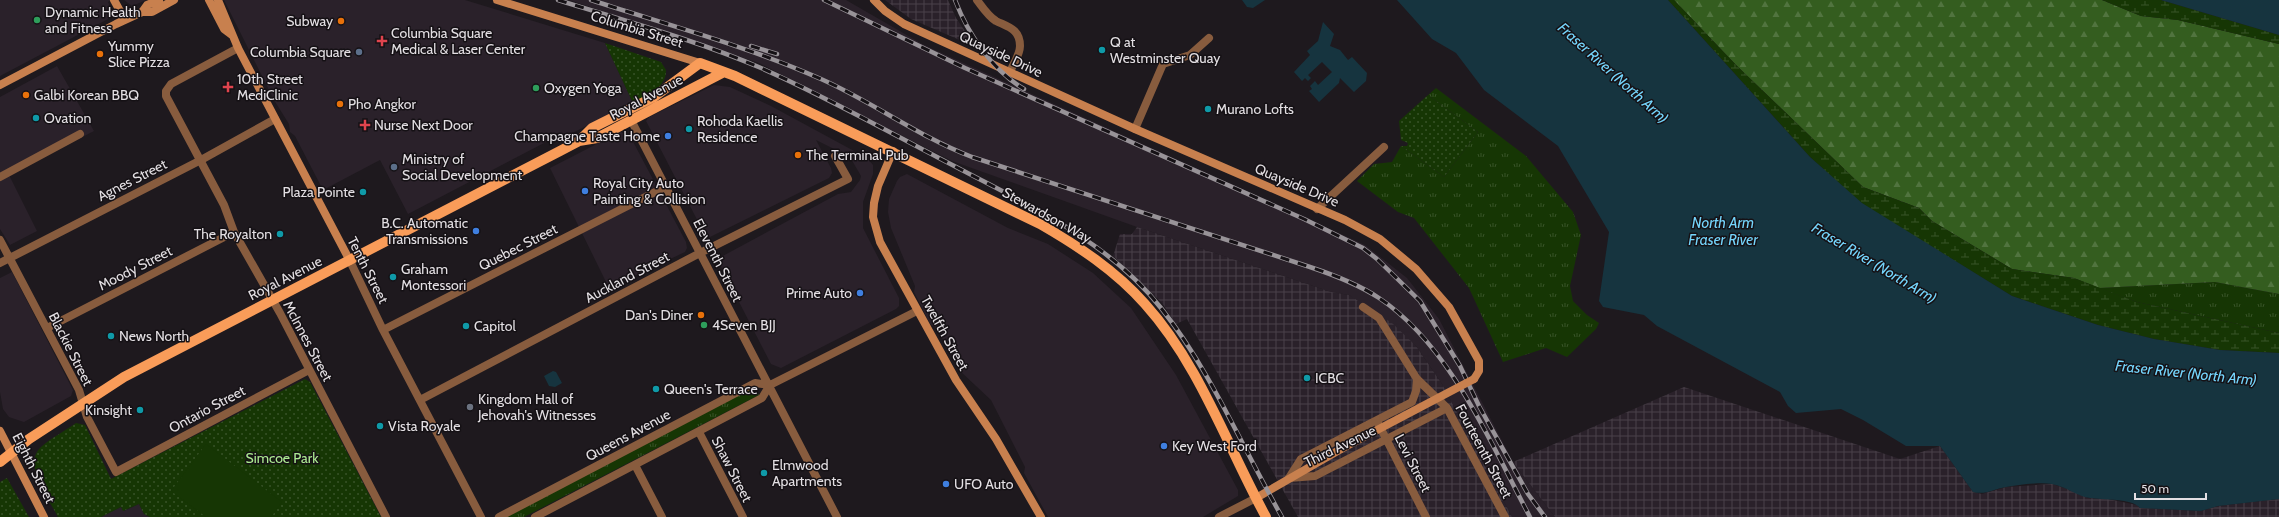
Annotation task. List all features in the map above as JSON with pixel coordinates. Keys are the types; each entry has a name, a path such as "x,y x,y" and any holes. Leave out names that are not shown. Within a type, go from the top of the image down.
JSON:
{"main road":[{"name":"Stewardson Way","path":"700,63 724,72 893,151 1040,224 1077,245 1114,273 1146,304 1175,343 1203,391 1266,517"},
{"name":"Royal Avenue","path":"579,142 592,128 654,97 700,63"},
{"name":"Royal Avenue","path":"0,462 11,452 124,376 579,142 597,138 724,72"},
{"name":"Royal Avenue","path":"0,453 11,452"}],"street":[{"path":"114,0 124,20"},
{"path":"142,12 147,6 159,0"},
{"path":"0,85 124,20 142,12 152,12 174,0"},
{"name":"Tenth Street","path":"209,0 224,29 232,35"},
{"name":"Tenth Street","path":"218,0 238,48 350,261 383,330 482,517"},
{"name":"Columbia Street","path":"497,0 700,63"},
{"name":"Quayside Drive","path":"874,0 884,11 904,24 1135,129 1345,220 1380,239 1416,269 1438,293 1461,326 1479,361 1478,374 1474,380 1309,466 1256,498"},
{"path":"977,0 984,11 996,20 1015,30 1019,37 1019,53 1010,72"},
{"path":"1135,129 1163,64 1190,55 1209,38"},
{"name":"McInnes Street","path":"238,48 171,84 166,91 168,100 224,205 234,232 272,300 386,517"},
{"name":"Agnes Street","path":"0,263 276,119"},
{"name":"Eleventh Street","path":"631,120 770,385 837,517"},
{"path":"0,177 80,134"},
{"path":"1317,209 1384,147"},
{"name":"Twelfth Street","path":"893,151 877,190 873,217 880,242 956,380 996,439 1041,517"},
{"name":"Auckland Street","path":"420,400 700,254 848,179 835,156"},
{"name":"Quebec Street","path":"383,330 665,186"},
{"name":"Moody Street","path":"47,328 234,232"},
{"name":"Blackie Street","path":"0,240 47,328 83,403 87,417 116,472"},
{"name":"Fourteenth Street","path":"1363,307 1379,318 1417,379 1447,408 1505,517"},
{"name":"Queens Avenue","path":"534,517 762,398 770,385 917,311"},
{"name":"Ontario Street","path":"116,472 309,370"},
{"name":"Third Avenue","path":"1289,478 1301,459 1412,402 1416,391 1417,379"},
{"name":"Queens Avenue","path":"498,517 755,383 770,385"},
{"name":"Third Avenue","path":"1289,478 1313,477 1386,438 1447,408"},
{"name":"Levi Street","path":"1377,420 1426,517"},
{"name":"Eighth Street","path":"0,431 44,517"},
{"name":"Shaw Street","path":"699,432 742,517"},
{"path":"635,465 662,517"},
{"path":"1219,517 1256,498"}],"shaded area":[{"path":"0,0 111,0 108,2 113,14 110,18 0,76"},
{"path":"124,0 146,0 132,6"},
{"path":"224,0 465,0 605,43 633,103 554,142 546,142 408,214 380,160 323,190 295,136 290,132 289,124 274,100"},
{"path":"569,0 846,0 924,45 1365,245 1407,278 1439,319 1513,462 1555,517 1512,517 1442,384 1416,346 1349,295 1331,292 1137,227 952,161 759,63"},
{"path":"885,0 948,0 956,18 976,47 911,19"},
{"path":"57,66 94,131 9,175 37,231 10,245 0,229 0,97"},
{"path":"714,85 730,87 771,106 867,158 873,165 873,174 863,202 863,228 899,298 899,306 896,309 781,368 771,364 719,263 719,258 838,194 851,192 860,180 861,176 850,157 816,140 831,168 832,173 829,178 710,237 706,237 646,121 649,117"},
{"path":"620,132 629,134 686,242 687,248 685,252 609,288 550,168"},
{"path":"907,174 1008,228 1048,244 1093,273 1131,308 1176,375 1238,490 1238,496 1203,517 1048,517 1024,473 1025,467 991,400 960,371 937,329 930,324 914,292 915,286 891,228 888,212 889,199 897,181 900,177"},
{"path":"1137,227 1331,292 1349,295 1392,323 1416,346 1442,384 1512,517 1298,517 1187,319 1176,324 1162,303 1113,256 1120,234 1132,234"},
{"path":"12,272 73,390 71,396 24,422 9,417 3,409 0,392 0,278"},
{"path":"1684,387 1900,459 1940,446 1973,492 1982,494 2006,487 2052,484 2074,491 2088,498 2108,499 2137,505 2140,508 2201,511 2218,506 2279,499 2279,517 1555,517 1513,462"},
{"path":"139,504 144,514 150,517 101,517 121,507 124,511"}],"green space":[{"path":"1668,0 1674,0 1737,66 1863,187 1919,208 1932,221 2012,269 2074,278 2137,302 2279,333 2279,353 2220,350 2154,339 2098,325 2012,296 1862,204 1810,157"},
{"path":"1674,0 2102,0 2141,16 2178,20 2279,44 2279,294 2215,282 2099,288 2074,278 2012,269 1932,221 1919,208 1863,187 1737,66"},
{"path":"2102,0 2161,0 2279,35 2279,44 2178,20 2141,16"},
{"path":"605,43 661,62 666,70 663,81 655,90 633,103"},
{"path":"1436,88 1526,156 1573,212 1581,235 1570,286 1573,301 1587,315 1599,323 1596,329 1567,357 1546,348 1503,362 1469,288 1414,218 1398,212 1357,181 1374,164 1392,162 1401,146 1444,177 1478,132 1428,95"},
{"path":"1428,95 1478,132 1444,177 1401,146 1407,146 1408,143 1401,140 1399,121"},
{"path":"2215,282 2279,294 2279,333 2137,302 2099,288"},
{"name":"Simcoe Park","path":"305,379 310,382 381,517 150,517 144,514 139,504 123,511 121,507 101,517 58,517 39,482 34,463 36,454 41,447 76,423 85,425 111,479"},
{"path":"755,387 759,395 524,517 506,517"},
{"path":"206,444 282,502 271,517 206,517 171,491"},
{"path":"7,478 29,517 0,517 0,482"}],"water":[{"path":"1242,0 1265,0 1253,8 1247,7"},
{"name":"North Arm Fraser River","path":"1397,0 1668,0 1810,157 1862,203 2012,296 2098,325 2154,339 2220,350 2279,353 2279,499 2218,506 2201,511 2140,508 2131,502 2081,496 2057,485 2047,483 2011,486 1982,493 1973,492 1940,446 1906,446 1863,420 1841,409 1796,413 1788,406 1780,392 1657,326 1644,315 1603,307 1599,301 1609,232 1558,146 1484,90 1456,53 1432,39"},
{"path":"2161,0 2279,0 2279,35"},
{"path":"1323,22 1334,34 1330,46 1340,50 1348,60 1352,57 1367,73 1366,81 1354,92 1340,78 1339,83 1319,102 1309,91 1312,89 1310,86 1315,81 1318,85 1332,72 1322,62 1308,75 1311,78 1308,81 1305,78 1302,81 1294,72 1310,55 1307,51 1318,41"},
{"path":"553,371 556,372 562,383 555,387 549,386 544,376"}],"railway":[{"path":"558,0 660,31 761,68 836,104 1014,197 1042,212 1094,245 1118,264 1140,285 1161,308 1179,332 1211,383 1282,517"},
{"path":"591,0 707,36 793,67 840,88 933,140 972,157 1310,267 1363,288 1379,298 1404,318 1427,342 1448,369 1484,428 1530,517"},
{"path":"824,0 965,68 1304,219 1363,248 1377,259 1420,301 1460,366 1479,406 1528,494 1545,517"},
{"path":"955,0 967,26 982,50 1002,72 1024,89"},
{"path":"751,46 777,54"}],"place":[{"name":"Dynamic Health and Fitness","path":"37,20"},
{"name":"Subway","path":"341,21"},
{"name":"Columbia Square Medical & Laser Center","path":"382,41"},
{"name":"Q at Westminster Quay","path":"1102,50"},
{"name":"Columbia Square","path":"359,52"},
{"name":"Yummy Slice Pizza","path":"100,54"},
{"name":"10th Street MediClinic","path":"228,87"},
{"name":"Oxygen Yoga","path":"536,88"},
{"name":"Galbi Korean BBQ","path":"26,95"},
{"name":"Pho Angkor","path":"340,104"},
{"name":"Murano Lofts","path":"1208,109"},
{"name":"Ovation","path":"36,118"},
{"name":"Nurse Next Door","path":"365,125"},
{"name":"Rohoda Kaellis Residence","path":"689,129"},
{"name":"Champagne Taste Home","path":"668,136"},
{"name":"The Terminal Pub","path":"798,155"},
{"name":"Ministry of Social Development","path":"394,167"},
{"name":"Royal City Auto Painting & Collision","path":"585,191"},
{"name":"Plaza Pointe","path":"363,192"},
{"name":"B.C. Automatic Transmissions","path":"476,231"},
{"name":"The Royalton","path":"280,234"},
{"name":"Graham Montessori","path":"393,277"},
{"name":"Prime Auto","path":"860,293"},
{"name":"Dan's Diner","path":"701,315"},
{"name":"4Seven BJJ","path":"704,325"},
{"name":"Capitol","path":"466,326"},
{"name":"News North","path":"111,336"},
{"name":"ICBC","path":"1307,378"},
{"name":"Queen's Terrace","path":"656,389"},
{"name":"Kingdom Hall of Jehovah's Witnesses","path":"470,407"},
{"name":"Kinsight","path":"140,410"},
{"name":"Vista Royale","path":"380,426"},
{"name":"Key West Ford","path":"1164,446"},
{"name":"Elmwood Apartments","path":"764,473"},
{"name":"UFO Auto","path":"946,484"}],"water label":[{"name":"Fraser River (North Arm)","path":"1613,73"},
{"name":"Fraser River (North Arm)","path":"1874,263"},
{"name":"Fraser River (North Arm)","path":"2186,373"}]}
